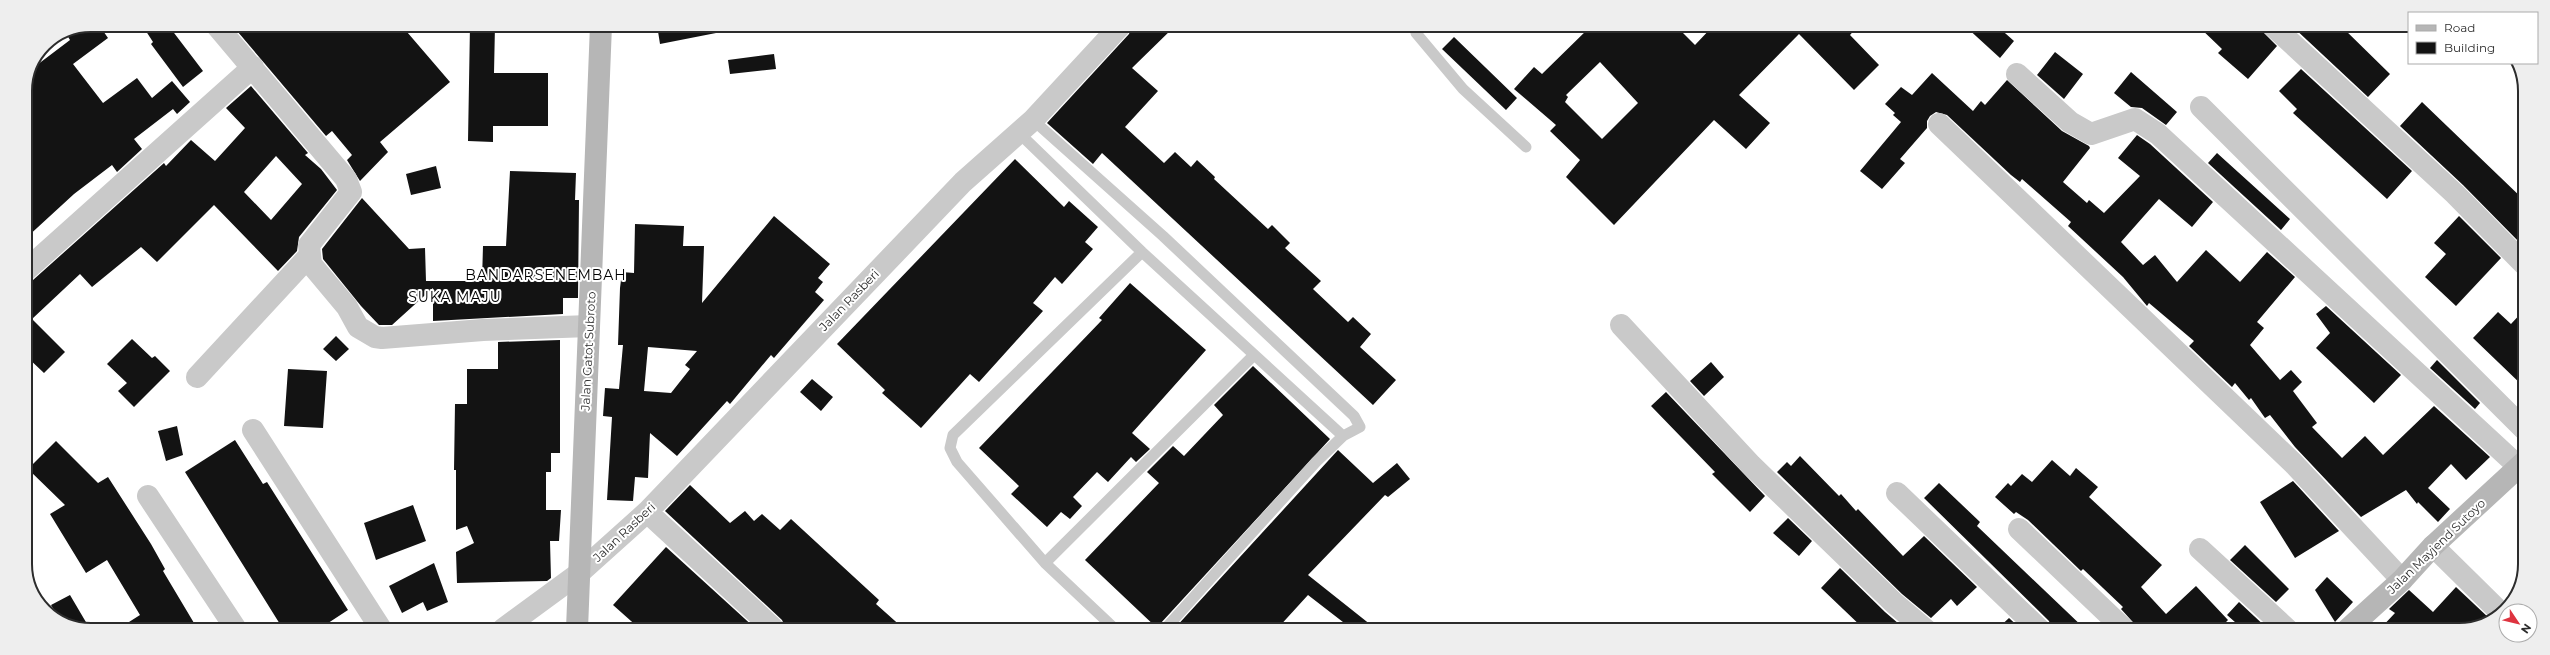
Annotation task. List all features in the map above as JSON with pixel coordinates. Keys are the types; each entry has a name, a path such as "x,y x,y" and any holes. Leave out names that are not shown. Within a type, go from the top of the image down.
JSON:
{"main road":[{"name":"Jalan Gatot Subroto","path":"577,623 601,32"},
{"name":"Jalan Mayjend Sutoyo","path":"2355,623 2402,580 2432,546 2518,467"}],"street":[{"path":"222,32 346,179 351,192 310,245 310,256 311,264 347,307 358,327 375,338 483,330 590,326"},
{"name":"Jalan Rasberi","path":"511,623 578,574 647,512 963,182 1027,127 1114,32"},
{"path":"2280,32 2455,194 2518,258"},
{"path":"32,265 253,67"},
{"path":"2017,74 2070,122 2091,134 2135,119 2158,134 2518,461"},
{"path":"2201,107 2518,423"},
{"path":"1939,124 2293,463 2402,580"},
{"path":"197,377 310,256"},
{"path":"1621,325 1751,465 1894,603 1918,623"},
{"path":"253,430 377,623"},
{"path":"1896,493 2033,623"},
{"path":"148,496 232,623"},
{"path":"647,512 767,623"},
{"path":"2019,529 2118,623"},
{"path":"2432,546 2497,609"},
{"path":"2200,549 2280,623"}],"lane":[{"path":"1416,32 1463,89 1526,147"},
{"path":"1027,127 1142,252 1253,356 1343,436"},
{"path":"1027,127 1163,236 1354,416 1360,427 1343,436 1316,462 1170,623"},
{"path":"1109,623 1045,563 957,462 950,448 953,435 1142,252"},
{"path":"1045,563 1253,356"}],"building":[{"path":"91,32 104,32 108,38 73,64 103,103 137,78 152,98 172,81 190,102 177,114 173,109 134,139 142,149 117,172 112,165 74,194 32,233 33,80 39,64 70,40 68,36"},
{"path":"147,32 173,32 203,71 183,87 151,44 153,42"},
{"path":"238,32 407,32 450,82 380,142 388,152 360,181 347,160 352,155 332,131 326,136"},
{"path":"470,32 495,32 494,73 548,73 548,126 493,126 493,142 468,141"},
{"path":"658,32 716,32 716,33 660,44"},
{"path":"1130,32 1169,32 1132,68 1158,91 1125,127 1164,163 1175,152 1191,167 1197,160 1215,177 1214,179 1268,229 1272,225 1290,243 1285,248 1321,281 1313,289 1348,322 1353,317 1371,334 1360,347 1396,380 1373,405 1102,153 1093,164 1047,123"},
{"path":"1585,32 1682,32 1695,45 1707,32 1853,32 1850,35 1879,65 1854,90 1799,34 1739,95 1770,123 1746,149 1714,120 1614,225 1566,177 1580,160 1550,131 1556,125 1514,89 1534,67 1542,74","holes":["1600,62 1638,103 1602,139 1565,102 1568,97 1566,95"]},
{"path":"1972,32 2004,32 2014,41 2000,58"},
{"path":"2204,32 2263,32 2277,46 2248,79 2218,53 2222,49"},
{"path":"2298,32 2347,32 2390,74 2368,97"},
{"path":"1454,37 1517,98 1506,110 1442,49"},
{"path":"2055,52 2083,74 2064,99 2037,75"},
{"path":"774,54 776,69 730,74 728,60"},
{"path":"2301,69 2412,171 2387,199 2293,113 2297,109 2279,91"},
{"path":"2131,72 2177,112 2166,125 2142,108 2131,107 2114,93"},
{"path":"1932,73 1973,111 1981,101 1985,105 2007,80 2062,131 2089,146 2090,148 2063,182 2087,203 2089,200 2104,213 2140,176 2118,158 2137,135 2150,144 2213,202 2192,227 2159,199 2121,242 2143,265 2155,255 2177,282 2206,250 2240,282 2267,252 2295,277 2257,322 2264,328 2250,345 2280,380 2291,370 2302,382 2293,391 2317,423 2312,427 2342,458 2365,436 2383,455 2434,406 2490,457 2466,480 2451,464 2428,488 2450,509 2438,522 2418,502 2417,504 2406,490 2361,517 2295,447 2270,415 2265,418 2251,398 2249,400 2235,383 2232,387 2189,346 2194,341 2149,303 2147,306 2123,277 2068,226 2071,222 2022,179 2020,182 2011,175 1947,115 1936,112 1930,116 1927,121 1927,128 1900,159 1905,163 1882,189 1860,171 1901,122 1893,115 1895,113 1885,104 1901,87 1912,95"},
{"path":"251,86 308,153 305,155 321,169 337,190 299,237 297,251 278,271 214,205 157,262 141,247 92,287 80,274 32,319 32,280 164,163 166,166 191,140 215,161 245,128 226,108","holes":["276,156 302,184 271,220 244,192"]},
{"path":"2422,102 2518,194 2518,241 2463,185 2400,126"},
{"path":"2217,153 2290,219 2281,230 2208,163"},
{"path":"1015,159 1064,207 1069,201 1098,227 1085,242 1093,249 1062,284 1055,277 1033,303 1043,311 979,382 970,374 921,428 882,393 885,390 837,344"},
{"path":"436,166 441,188 411,195 406,174"},
{"path":"510,171 576,173 575,200 579,200 578,298 563,298 563,314 433,321 433,288 392,325 379,325 361,306 323,259 322,249 362,198 409,249 425,248 426,281 482,281 483,246 506,246"},
{"path":"774,216 830,264 818,278 823,282 815,292 824,300 774,358 771,355 730,404 727,401 677,456 650,433 648,478 635,477 633,501 607,500 612,417 603,416 605,388 619,389 623,345 618,345 620,288 622,272 634,273 635,224 684,226 683,246 704,246 702,303","holes":["648,347 697,351 685,365 690,369 671,393 644,391"]},
{"path":"2459,216 2501,258 2456,306 2425,277 2446,254 2434,243"},
{"path":"1130,283 1206,350 1132,433 1150,449 1136,462 1131,457 1108,482 1097,472 1073,497 1082,506 1070,519 1061,512 1047,527 1011,494 1019,486 979,448 1102,320 1099,318"},
{"path":"2326,306 2401,375 2374,403 2316,348 2330,333 2316,314"},
{"path":"2498,312 2511,324 2518,316 2518,381 2473,338"},
{"path":"32,319 65,352 44,373 32,362"},
{"path":"336,336 349,349 336,361 323,349"},
{"path":"132,339 152,358 155,356 170,371 134,407 118,391 127,383 107,364"},
{"path":"560,340 560,453 551,453 551,472 546,472 546,510 561,510 559,541 550,541 551,578 547,581 457,583 456,552 474,543 467,526 456,530 456,470 454,470 455,404 467,404 467,369 498,369 498,342"},
{"path":"2437,360 2480,403 2475,409 2430,368"},
{"path":"1711,362 1724,377 1704,396 1690,381"},
{"path":"1253,366 1330,439 1161,623 1152,623 1085,560 1159,483 1147,472 1173,446 1184,456 1223,415 1214,405"},
{"path":"288,369 327,371 323,428 284,426"},
{"path":"812,379 833,397 821,411 800,392"},
{"path":"1666,392 1765,496 1750,512 1712,474 1715,472 1651,406"},
{"path":"177,426 183,455 166,461 158,431"},
{"path":"235,440 263,484 267,482 348,610 328,623 279,623 185,472"},
{"path":"56,441 98,483 108,477 151,544 165,569 163,571 194,623 127,623 140,615 107,560 86,573 50,514 65,505 32,473 32,465"},
{"path":"1338,450 1373,483 1397,463 1410,479 1388,497 1385,495 1308,575 1368,623 1344,623 1308,595 1282,623 1179,623"},
{"path":"1800,456 1839,496 1841,494 1856,511 1858,509 1903,556 1924,536 1977,587 1957,606 1951,599 1931,618 1902,594 1777,472 1787,462 1791,466"},
{"path":"2052,460 2070,476 2076,468 2098,487 2089,497 2162,565 2141,587 2166,614 2196,586 2228,620 2225,623 2134,623 2121,609 2123,607 2083,569 2081,571 2028,520 2016,512 2014,514 1995,497 2008,483 2011,486 2022,474 2032,482"},
{"path":"2293,481 2339,531 2295,558 2260,502"},
{"path":"1939,483 1980,522 1977,526 2079,623 2050,623 1924,498"},
{"path":"690,485 730,523 745,511 754,521 762,514 780,530 791,519 879,600 876,604 897,623 783,623 782,620 665,511"},
{"path":"413,505 426,541 376,560 364,523"},
{"path":"1788,518 1812,541 1799,556 1773,533"},
{"path":"2245,545 2289,589 2276,602 2230,560"},
{"path":"666,547 749,623 633,623 613,605"},
{"path":"434,563 448,602 427,611 423,602 402,613 389,586"},
{"path":"1840,568 1898,623 1858,623 1821,588"},
{"path":"2327,577 2353,602 2335,622 2315,590"},
{"path":"2456,587 2487,616 2478,620 2459,623 2386,623 2395,613 2389,609 2409,590 2433,612"},
{"path":"70,595 86,623 72,620 55,611 51,605"},
{"path":"2239,602 2262,623 2236,623 2227,615"},
{"path":"2009,618 2014,623 2004,623"}],"district":[{"name":"BANDARSENEMBAH","path":"546,275"},
{"name":"SUKA MAJU","path":"455,297"}]}
